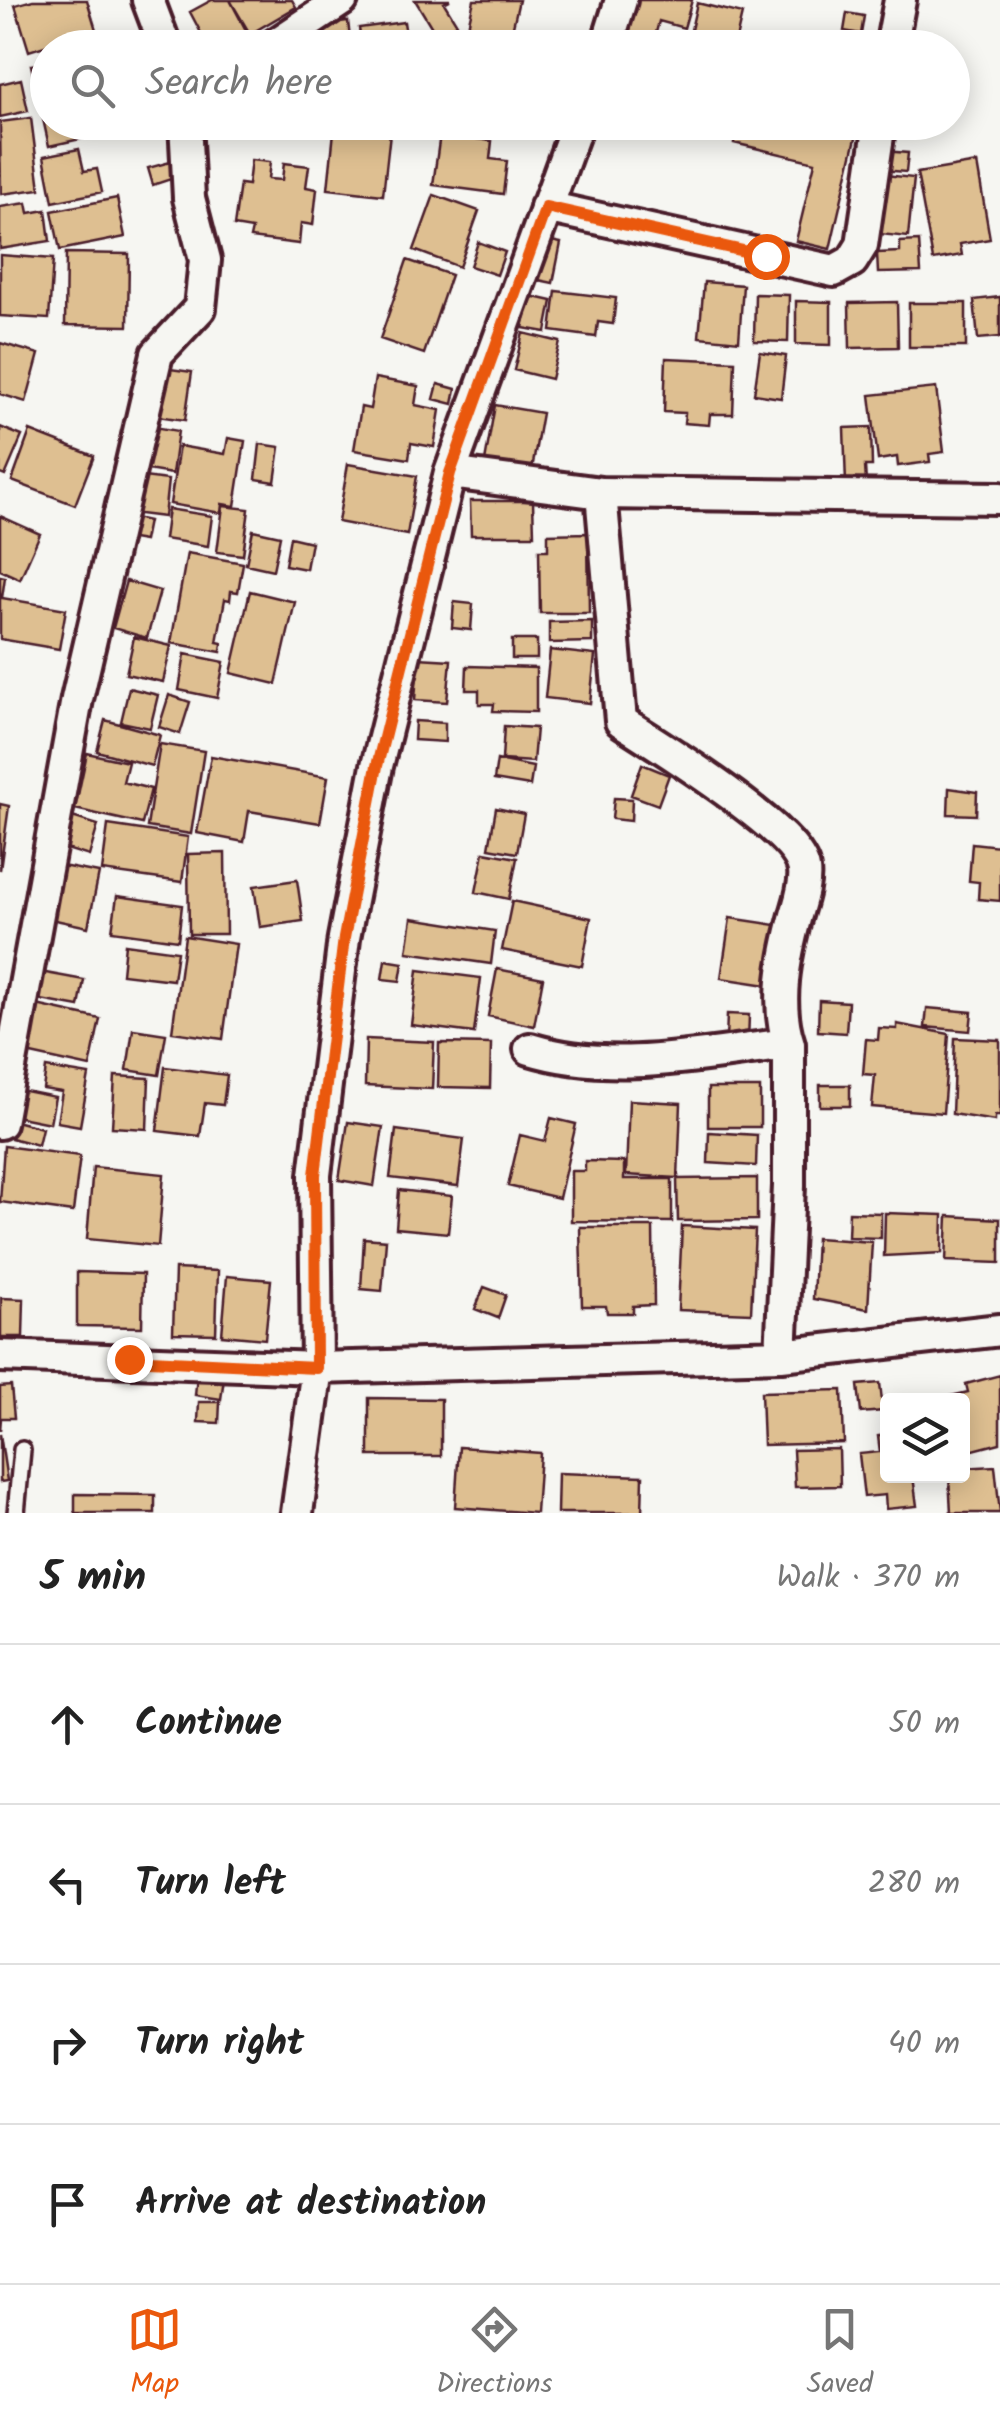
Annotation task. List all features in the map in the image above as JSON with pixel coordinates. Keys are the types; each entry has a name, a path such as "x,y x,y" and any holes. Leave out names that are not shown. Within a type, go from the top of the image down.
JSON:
{"street":[{"path":"148,0 159,30"},
{"path":"297,30 342,0"},
{"path":"612,30 622,0"},
{"path":"895,30 900,0"},
{"path":"0,1122 77,699 157,354 200,308 205,260 190,198 186,140"},
{"path":"297,1513 316,1368 315,1175 344,938 377,766 450,473 571,140"},
{"path":"546,207 834,271 852,261 862,245 877,140"},
{"path":"450,473 600,494 1000,498"},
{"path":"600,494 621,721 688,764 792,842 804,868 786,953 782,1023 790,1044 789,1186 781,1355"},
{"path":"530,1050 564,1060 620,1064 790,1044"},
{"path":"0,1356 316,1368 781,1355 1000,1330"}],"lane":[{"path":"16,1513 22,1450"}],"building":[{"path":"33,0 87,0 96,30 30,30 29,51 15,5"},
{"path":"212,0 230,0 246,30 200,30 190,12"},
{"path":"230,0 292,0 296,7 257,30 248,30"},
{"path":"415,0 450,0 444,3 457,24 447,30 433,30"},
{"path":"474,0 519,0 512,30 467,30"},
{"path":"630,0 692,0 684,28 659,21 657,30 622,30"},
{"path":"697,3 742,14 738,30 691,30"},
{"path":"847,13 864,16 862,30 844,30"},
{"path":"348,21 349,30 313,30 313,25"},
{"path":"404,22 405,30 359,30"},
{"path":"21,79 28,111 0,117 0,84"},
{"path":"30,118 30,140 34,140 40,189 1,194 0,122"},
{"path":"48,140 76,140 49,146"},
{"path":"333,140 389,140 383,195 328,189"},
{"path":"439,140 492,141 490,159 507,161 503,194 433,185"},
{"path":"855,140 830,249 796,241 815,162 734,143"},
{"path":"79,149 84,171 97,169 102,192 53,202 44,156"},
{"path":"883,151 908,153 906,172 881,170"},
{"path":"251,160 270,162 268,179 282,180 284,163 309,166 306,187 317,189 313,225 301,223 299,244 250,238 252,229 234,226 240,184 248,185"},
{"path":"170,162 174,178 153,185 148,168"},
{"path":"977,163 990,239 960,244 962,255 933,260 917,173"},
{"path":"875,174 914,178 908,237 870,233"},
{"path":"434,195 479,211 459,267 414,250"},
{"path":"117,198 125,237 60,250 52,211"},
{"path":"27,203 29,213 46,210 50,241 0,249 0,207"},
{"path":"542,239 561,243 553,283 534,279"},
{"path":"919,241 921,272 878,273 877,253 900,252 900,242"},
{"path":"478,242 505,252 497,275 470,266"},
{"path":"66,253 129,254 128,326 65,325"},
{"path":"0,255 53,259 49,319 0,316"},
{"path":"407,260 451,275 424,354 380,339"},
{"path":"704,282 743,285 739,341 699,337"},
{"path":"556,291 616,298 613,324 598,322 596,337 551,331"},
{"path":"755,294 789,295 788,342 754,341"},
{"path":"530,296 552,301 546,332 523,328"},
{"path":"1000,297 1000,337 978,339 974,300"},
{"path":"796,301 831,302 831,345 796,344"},
{"path":"897,302 898,347 850,348 849,303"},
{"path":"909,303 966,303 966,347 909,347"},
{"path":"523,333 560,342 551,379 514,370"},
{"path":"0,343 39,354 26,402 0,394"},
{"path":"760,352 786,356 781,398 754,394"},
{"path":"666,358 735,361 733,414 710,414 709,425 684,423 685,413 664,412"},
{"path":"163,368 192,372 185,420 157,416"},
{"path":"375,378 418,386 415,405 440,410 434,447 411,443 409,459 354,450 361,407 370,409"},
{"path":"438,384 456,389 453,404 434,399"},
{"path":"936,388 944,452 929,454 930,462 898,466 897,457 878,460 870,395"},
{"path":"495,405 542,413 531,475 484,467"},
{"path":"148,426 178,431 172,474 141,469"},
{"path":"0,427 22,436 5,476 0,474"},
{"path":"871,427 872,466 865,466 866,483 846,484 844,428"},
{"path":"30,431 94,456 75,505 12,481"},
{"path":"228,438 245,441 235,506 222,504 221,513 170,504 179,446 225,454"},
{"path":"260,444 280,447 275,482 256,479"},
{"path":"348,464 417,476 407,535 338,522"},
{"path":"136,476 168,480 164,517 131,513"},
{"path":"470,501 533,501 534,535 471,535"},
{"path":"223,506 249,509 243,555 217,552"},
{"path":"168,509 212,516 208,546 164,539"},
{"path":"0,516 40,534 20,579 0,570"},
{"path":"130,517 148,521 144,541 126,538"},
{"path":"253,530 280,536 273,570 246,564"},
{"path":"588,533 589,613 540,613 539,550 548,550 548,534"},
{"path":"290,537 311,542 306,569 285,565"},
{"path":"187,553 243,563 238,592 231,591 230,600 225,599 217,642 222,643 221,652 171,643"},
{"path":"0,576 5,577 2,598 66,609 59,649 0,639"},
{"path":"126,581 160,591 147,638 113,628"},
{"path":"250,591 295,602 276,684 231,673"},
{"path":"454,602 473,604 471,630 452,628"},
{"path":"592,621 592,642 549,643 549,622"},
{"path":"134,637 171,646 163,682 126,674"},
{"path":"512,640 537,640 537,659 512,659"},
{"path":"550,650 595,655 590,703 545,698"},
{"path":"185,654 224,662 217,698 179,690"},
{"path":"418,658 451,660 447,702 415,700"},
{"path":"467,666 536,668 536,712 493,711 494,704 479,704 479,690 466,690"},
{"path":"129,688 158,695 150,728 121,722"},
{"path":"169,695 190,702 180,734 159,727"},
{"path":"105,720 160,735 152,766 97,751"},
{"path":"415,721 445,723 445,742 414,740"},
{"path":"504,726 536,728 533,762 502,760"},
{"path":"160,744 204,751 191,834 147,827"},
{"path":"87,753 128,762 123,782 151,789 142,824 75,809"},
{"path":"211,756 328,777 320,823 249,811 244,842 197,833"},
{"path":"497,760 533,767 530,786 494,780"},
{"path":"642,764 669,775 658,805 631,795"},
{"path":"949,788 977,792 976,815 948,814"},
{"path":"614,798 632,799 631,821 612,819"},
{"path":"0,804 9,806 0,870"},
{"path":"496,808 524,814 517,853 489,848"},
{"path":"69,816 98,825 89,856 60,847"},
{"path":"108,825 188,837 182,882 102,871"},
{"path":"972,843 1000,846 1000,901 978,899 979,882 969,881"},
{"path":"484,852 517,858 509,899 476,892"},
{"path":"225,853 226,934 189,934 188,854"},
{"path":"62,866 99,873 88,927 51,919"},
{"path":"297,880 303,921 260,927 254,886"},
{"path":"117,896 182,905 178,940 112,931"},
{"path":"512,901 591,918 582,966 502,950"},
{"path":"412,918 495,931 491,964 407,952"},
{"path":"730,918 776,925 767,985 721,978"},
{"path":"185,936 236,944 223,1039 172,1032"},
{"path":"125,944 177,951 173,980 122,974"},
{"path":"385,960 403,963 400,981 382,979"},
{"path":"497,969 543,978 534,1026 488,1016"},
{"path":"418,970 481,978 474,1033 411,1025"},
{"path":"35,971 84,980 79,1007 30,998"},
{"path":"819,1000 848,1002 846,1033 818,1031"},
{"path":"32,1004 100,1019 90,1067 22,1052"},
{"path":"927,1008 972,1012 970,1031 925,1027"},
{"path":"727,1014 749,1015 748,1043 726,1041"},
{"path":"897,1024 949,1034 943,1113 872,1107 875,1075 863,1074 866,1039 878,1040 879,1028 897,1029"},
{"path":"133,1029 166,1034 159,1075 127,1070"},
{"path":"955,1038 1000,1040 1000,1116 995,1116 995,1121 952,1114"},
{"path":"366,1039 434,1042 432,1089 365,1086"},
{"path":"439,1043 491,1044 490,1088 438,1087"},
{"path":"165,1067 227,1075 223,1105 205,1103 200,1136 157,1131"},
{"path":"46,1068 89,1075 80,1126 57,1122 62,1092 43,1089"},
{"path":"115,1076 149,1078 147,1129 112,1127"},
{"path":"820,1085 850,1085 850,1106 820,1106"},
{"path":"708,1088 760,1088 760,1127 708,1127"},
{"path":"20,1090 55,1097 50,1123 15,1116"},
{"path":"629,1100 681,1103 678,1178 626,1175"},
{"path":"551,1118 576,1124 559,1198 508,1186 520,1135 545,1141"},
{"path":"12,1120 42,1128 38,1145 7,1137"},
{"path":"348,1122 383,1127 374,1186 339,1180"},
{"path":"396,1130 464,1139 458,1186 390,1178"},
{"path":"709,1132 757,1135 756,1166 708,1163"},
{"path":"4,1146 80,1156 73,1212 0,1202"},
{"path":"585,1161 624,1162 624,1179 672,1179 672,1222 571,1221 571,1171 585,1171"},
{"path":"93,1167 164,1174 158,1246 87,1239"},
{"path":"757,1178 757,1220 678,1221 677,1179"},
{"path":"399,1190 452,1196 448,1233 396,1228"},
{"path":"849,1212 881,1213 881,1238 848,1237"},
{"path":"885,1213 943,1215 942,1253 884,1256"},
{"path":"948,1216 1000,1219 1000,1263 946,1261"},
{"path":"682,1226 755,1230 751,1313 678,1310"},
{"path":"580,1227 653,1227 654,1305 633,1306 633,1313 607,1313 606,1306 582,1306"},
{"path":"364,1238 386,1240 382,1291 361,1289"},
{"path":"816,1238 872,1242 868,1309 813,1299"},
{"path":"175,1269 218,1271 216,1334 173,1333"},
{"path":"77,1272 143,1274 142,1327 77,1326"},
{"path":"227,1276 271,1280 265,1339 222,1335"},
{"path":"484,1287 506,1295 498,1318 475,1309"},
{"path":"1,1298 24,1299 23,1337 1,1337"},
{"path":"197,1375 224,1378 221,1399 195,1395"},
{"path":"1000,1375 1000,1443 970,1451 970,1393 964,1393 968,1392 966,1384"},
{"path":"880,1383 880,1411 861,1413 858,1385"},
{"path":"11,1386 14,1418 1,1418 0,1431 0,1387"},
{"path":"842,1390 844,1443 763,1445 761,1392"},
{"path":"369,1398 441,1399 441,1456 369,1456"},
{"path":"199,1402 220,1402 219,1423 198,1422"},
{"path":"0,1434 7,1481 0,1482"},
{"path":"459,1447 540,1453 536,1513 455,1507"},
{"path":"839,1449 840,1486 795,1487 793,1450"},
{"path":"880,1452 880,1483 914,1483 917,1506 886,1509 885,1495 864,1497 859,1454"},
{"path":"995,1466 1000,1513 951,1513 949,1483 970,1483 970,1468"},
{"path":"558,1473 643,1476 642,1513 557,1513"},
{"path":"75,1494 155,1495 155,1513 75,1513"}],"route":[{"path":"129,1359 316,1368 315,1175 344,938 377,766 450,473 546,207 766,256"}]}
